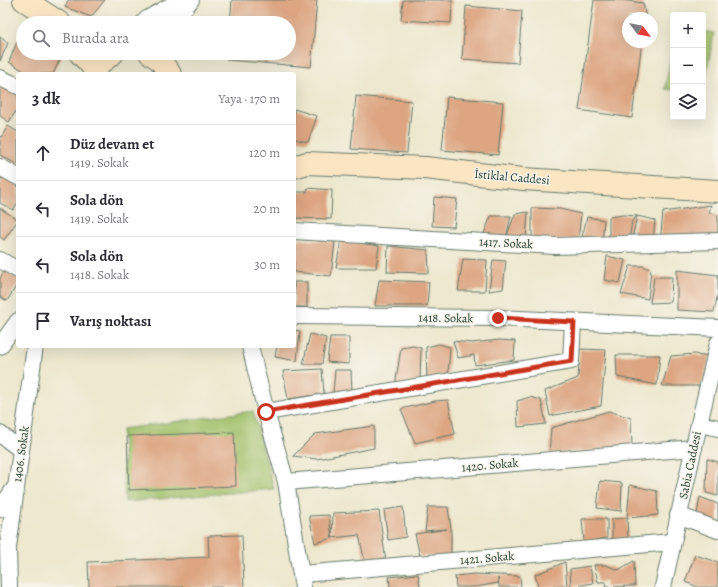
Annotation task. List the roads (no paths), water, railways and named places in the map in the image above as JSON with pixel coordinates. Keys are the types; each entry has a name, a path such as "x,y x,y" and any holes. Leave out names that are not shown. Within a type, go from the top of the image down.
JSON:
{"street":[{"path":"152,16 181,0"},
{"path":"178,16 191,0"},
{"path":"41,8 51,16"},
{"path":"85,60 94,72 103,60"},
{"path":"0,78 16,85"},
{"name":"İstiklal Caddesi","path":"298,163 425,168 524,180 718,191"},
{"path":"0,167 16,176"},
{"name":"1417. Sokak","path":"296,231 555,246 718,241"},
{"path":"0,260 16,269"},
{"name":"1418. Sokak","path":"296,316 498,318 718,328"},
{"path":"266,412 572,361 574,322"},
{"path":"0,346 16,324"},
{"name":"Sabia Caddesi","path":"663,587 718,343"},
{"name":"1406. Sokak","path":"9,587 8,548 35,348"},
{"path":"250,348 266,412 286,482 303,580"},
{"path":"699,424 718,428"},
{"path":"0,434 21,450"},
{"name":"1420. Sokak","path":"286,482 694,448"},
{"path":"0,509 16,486"},
{"path":"678,515 718,530"},
{"name":"1421. Sokak","path":"303,580 672,542"}]}
